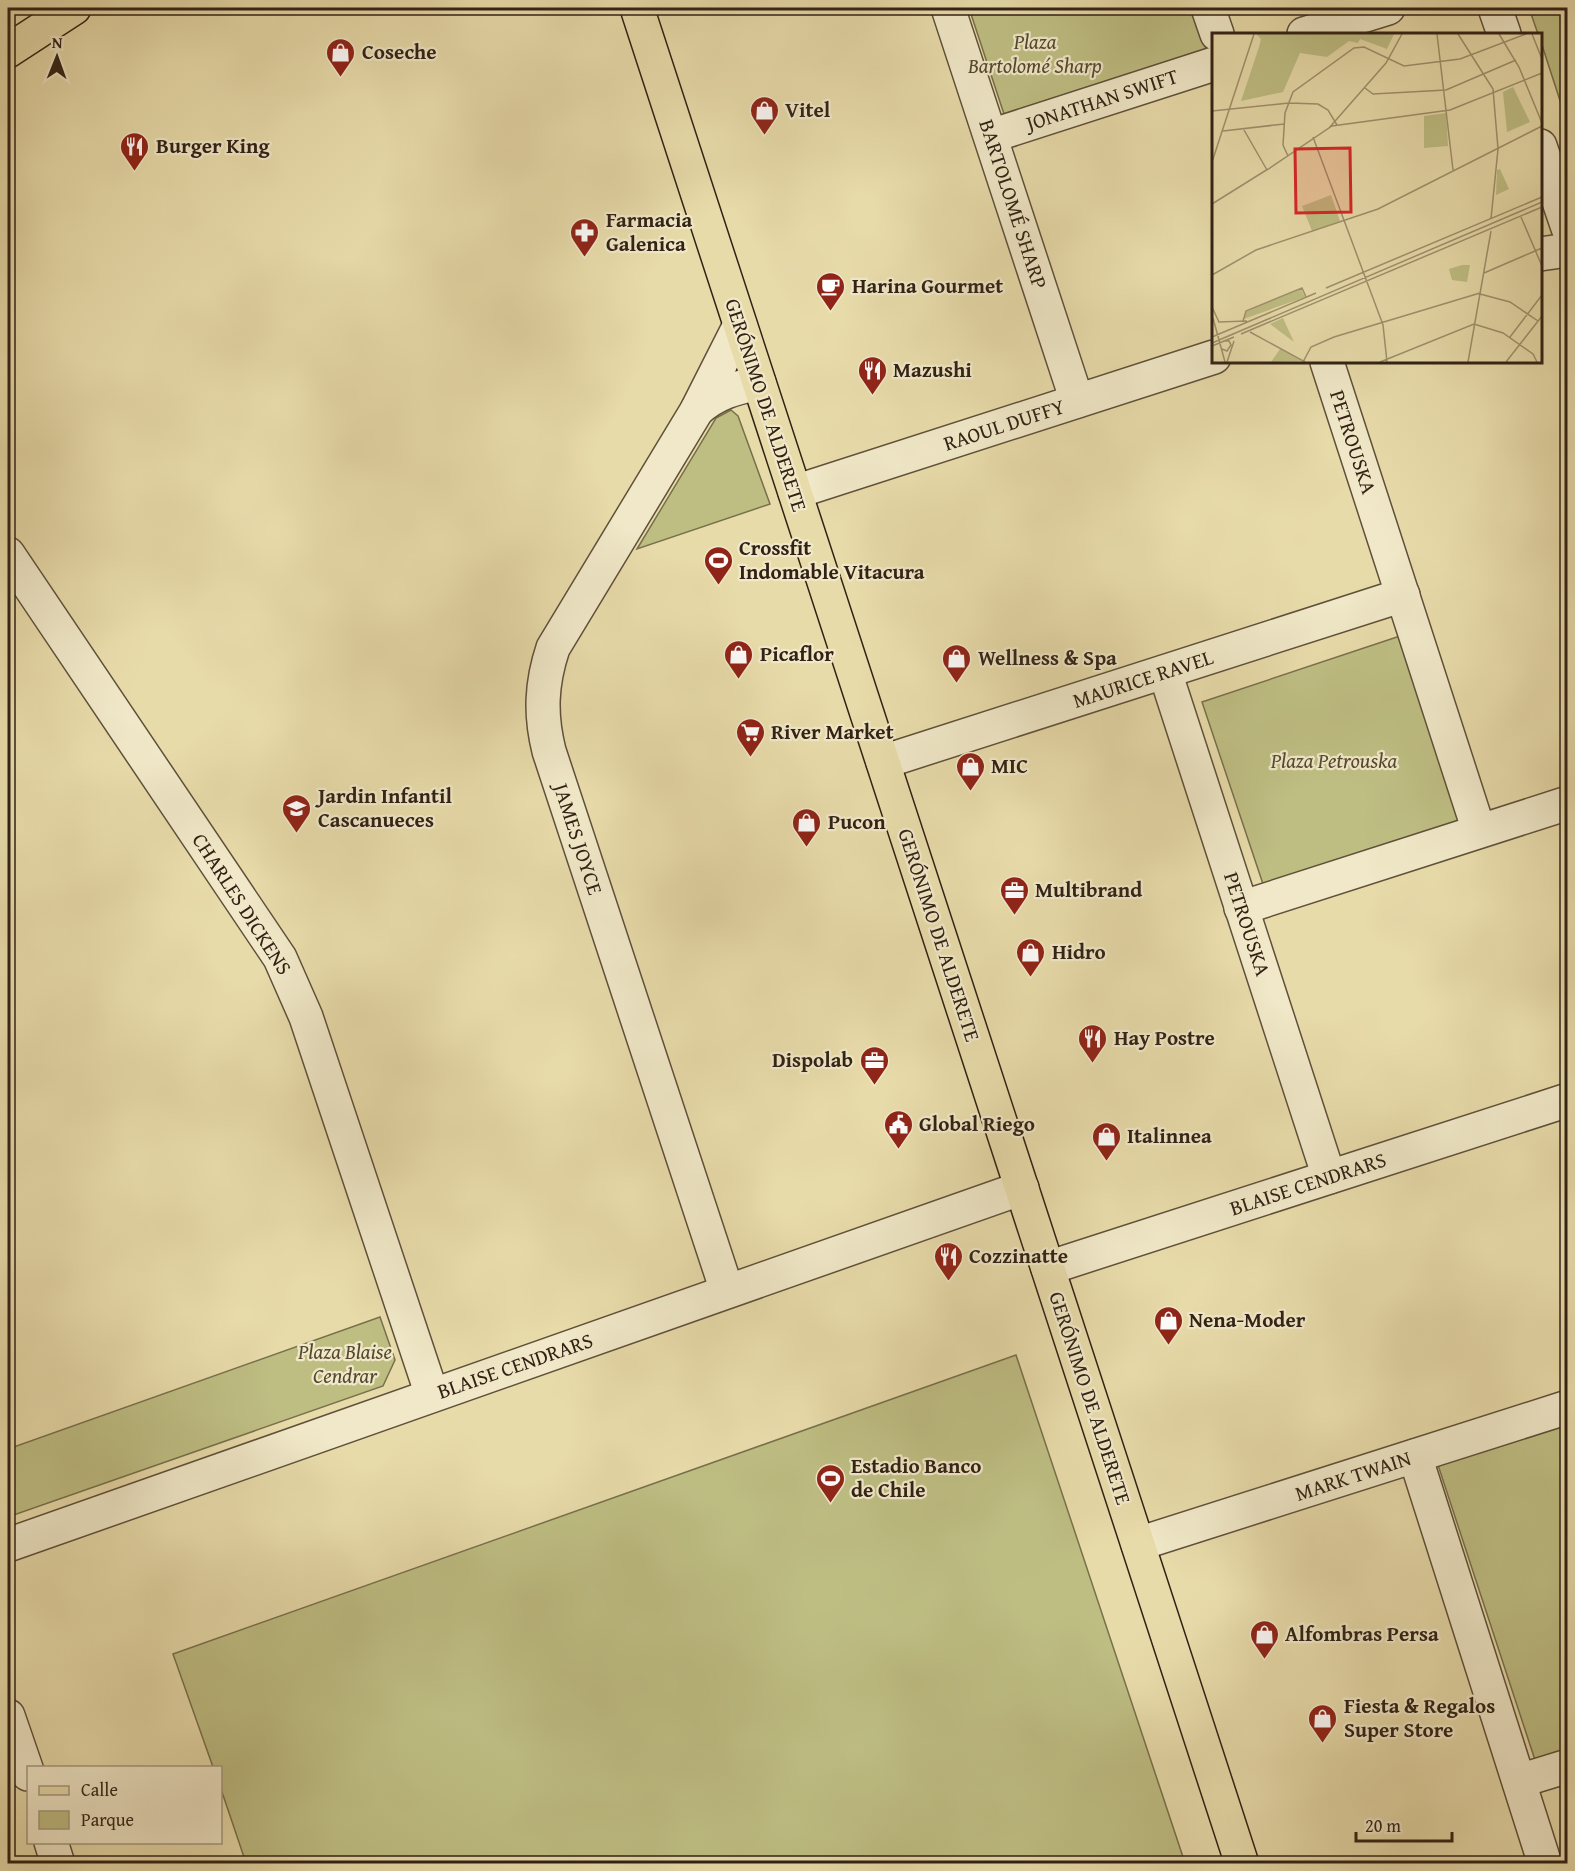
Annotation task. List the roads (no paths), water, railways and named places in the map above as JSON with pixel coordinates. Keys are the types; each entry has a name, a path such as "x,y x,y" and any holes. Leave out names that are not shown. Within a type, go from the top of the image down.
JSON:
{"main road":[{"path":"8,51 74,8"},
{"name":"GERÓNIMO DE ALDERETE","path":"637,8 1242,1863"}],"street":[{"name":"BARTOLOMÉ SHARP","path":"948,8 1077,401"},
{"path":"1208,8 1217,33"},
{"path":"1307,33 1388,8"},
{"path":"1495,8 1504,33"},
{"name":"JONATHAN SWIFT","path":"991,136 1212,65"},
{"path":"1542,152 1568,228"},
{"path":"1542,254 1568,250"},
{"name":"JAMES JOYCE","path":"727,1292 549,751 542,710 542,690 553,648 697,410 740,325"},
{"name":"RAOUL DUFFY","path":"795,492 1212,358"},
{"name":"PETROUSKA","path":"1327,363 1479,831"},
{"name":"JAMES JOYCE","path":"697,410 728,390 759,383"},
{"name":"CHARLES DICKENS","path":"8,554 280,958 306,1017 432,1395"},
{"name":"MAURICE RAVEL","path":"883,762 1402,595"},
{"name":"PETROUSKA","path":"1165,672 1329,1177"},
{"path":"1241,908 1568,803"},
{"name":"BLAISE CENDRARS","path":"1048,1268 1329,1177 1565,1111"},
{"name":"BLAISE CENDRARS","path":"8,1545 1022,1188"},
{"name":"MARK TWAIN","path":"1138,1544 1568,1407"},
{"path":"1414,1456 1545,1863"},
{"path":"8,1716 27,1771"},
{"path":"1519,1781 1568,1766"},
{"path":"52,1844 58,1863"}],"place":[{"name":"Coseche","path":"341,78"},
{"name":"Vitel","path":"764,136"},
{"name":"Burger King","path":"135,172"},
{"name":"Farmacia Galenica","path":"585,258"},
{"name":"Harina Gourmet","path":"831,312"},
{"name":"Mazushi","path":"872,396"},
{"name":"Crossfit Indomable Vitacura","path":"718,586"},
{"name":"Picaflor","path":"739,680"},
{"name":"Wellness & Spa","path":"957,684"},
{"name":"River Market","path":"750,758"},
{"name":"MIC","path":"970,792"},
{"name":"Jardin Infantil Cascanueces","path":"297,834"},
{"name":"Pucon","path":"807,848"},
{"name":"Multibrand","path":"1014,916"},
{"name":"Hidro","path":"1031,978"},
{"name":"Hay Postre","path":"1093,1064"},
{"name":"Dispolab","path":"874,1086"},
{"name":"Global Riego","path":"898,1150"},
{"name":"Italinnea","path":"1106,1162"},
{"name":"Cozzinatte","path":"948,1282"},
{"name":"Nena-Moder","path":"1168,1346"},
{"name":"Estadio Banco de Chile","path":"830,1504"},
{"name":"Alfombras Persa","path":"1264,1660"},
{"name":"Fiesta & Regalos Super Store","path":"1323,1744"}],"park label":[{"name":"Plaza Bartolomé Sharp","path":"1035,54"},
{"name":"Plaza Petrouska","path":"1334,761"},
{"name":"Plaza Blaise Cendrar","path":"345,1364"}]}
